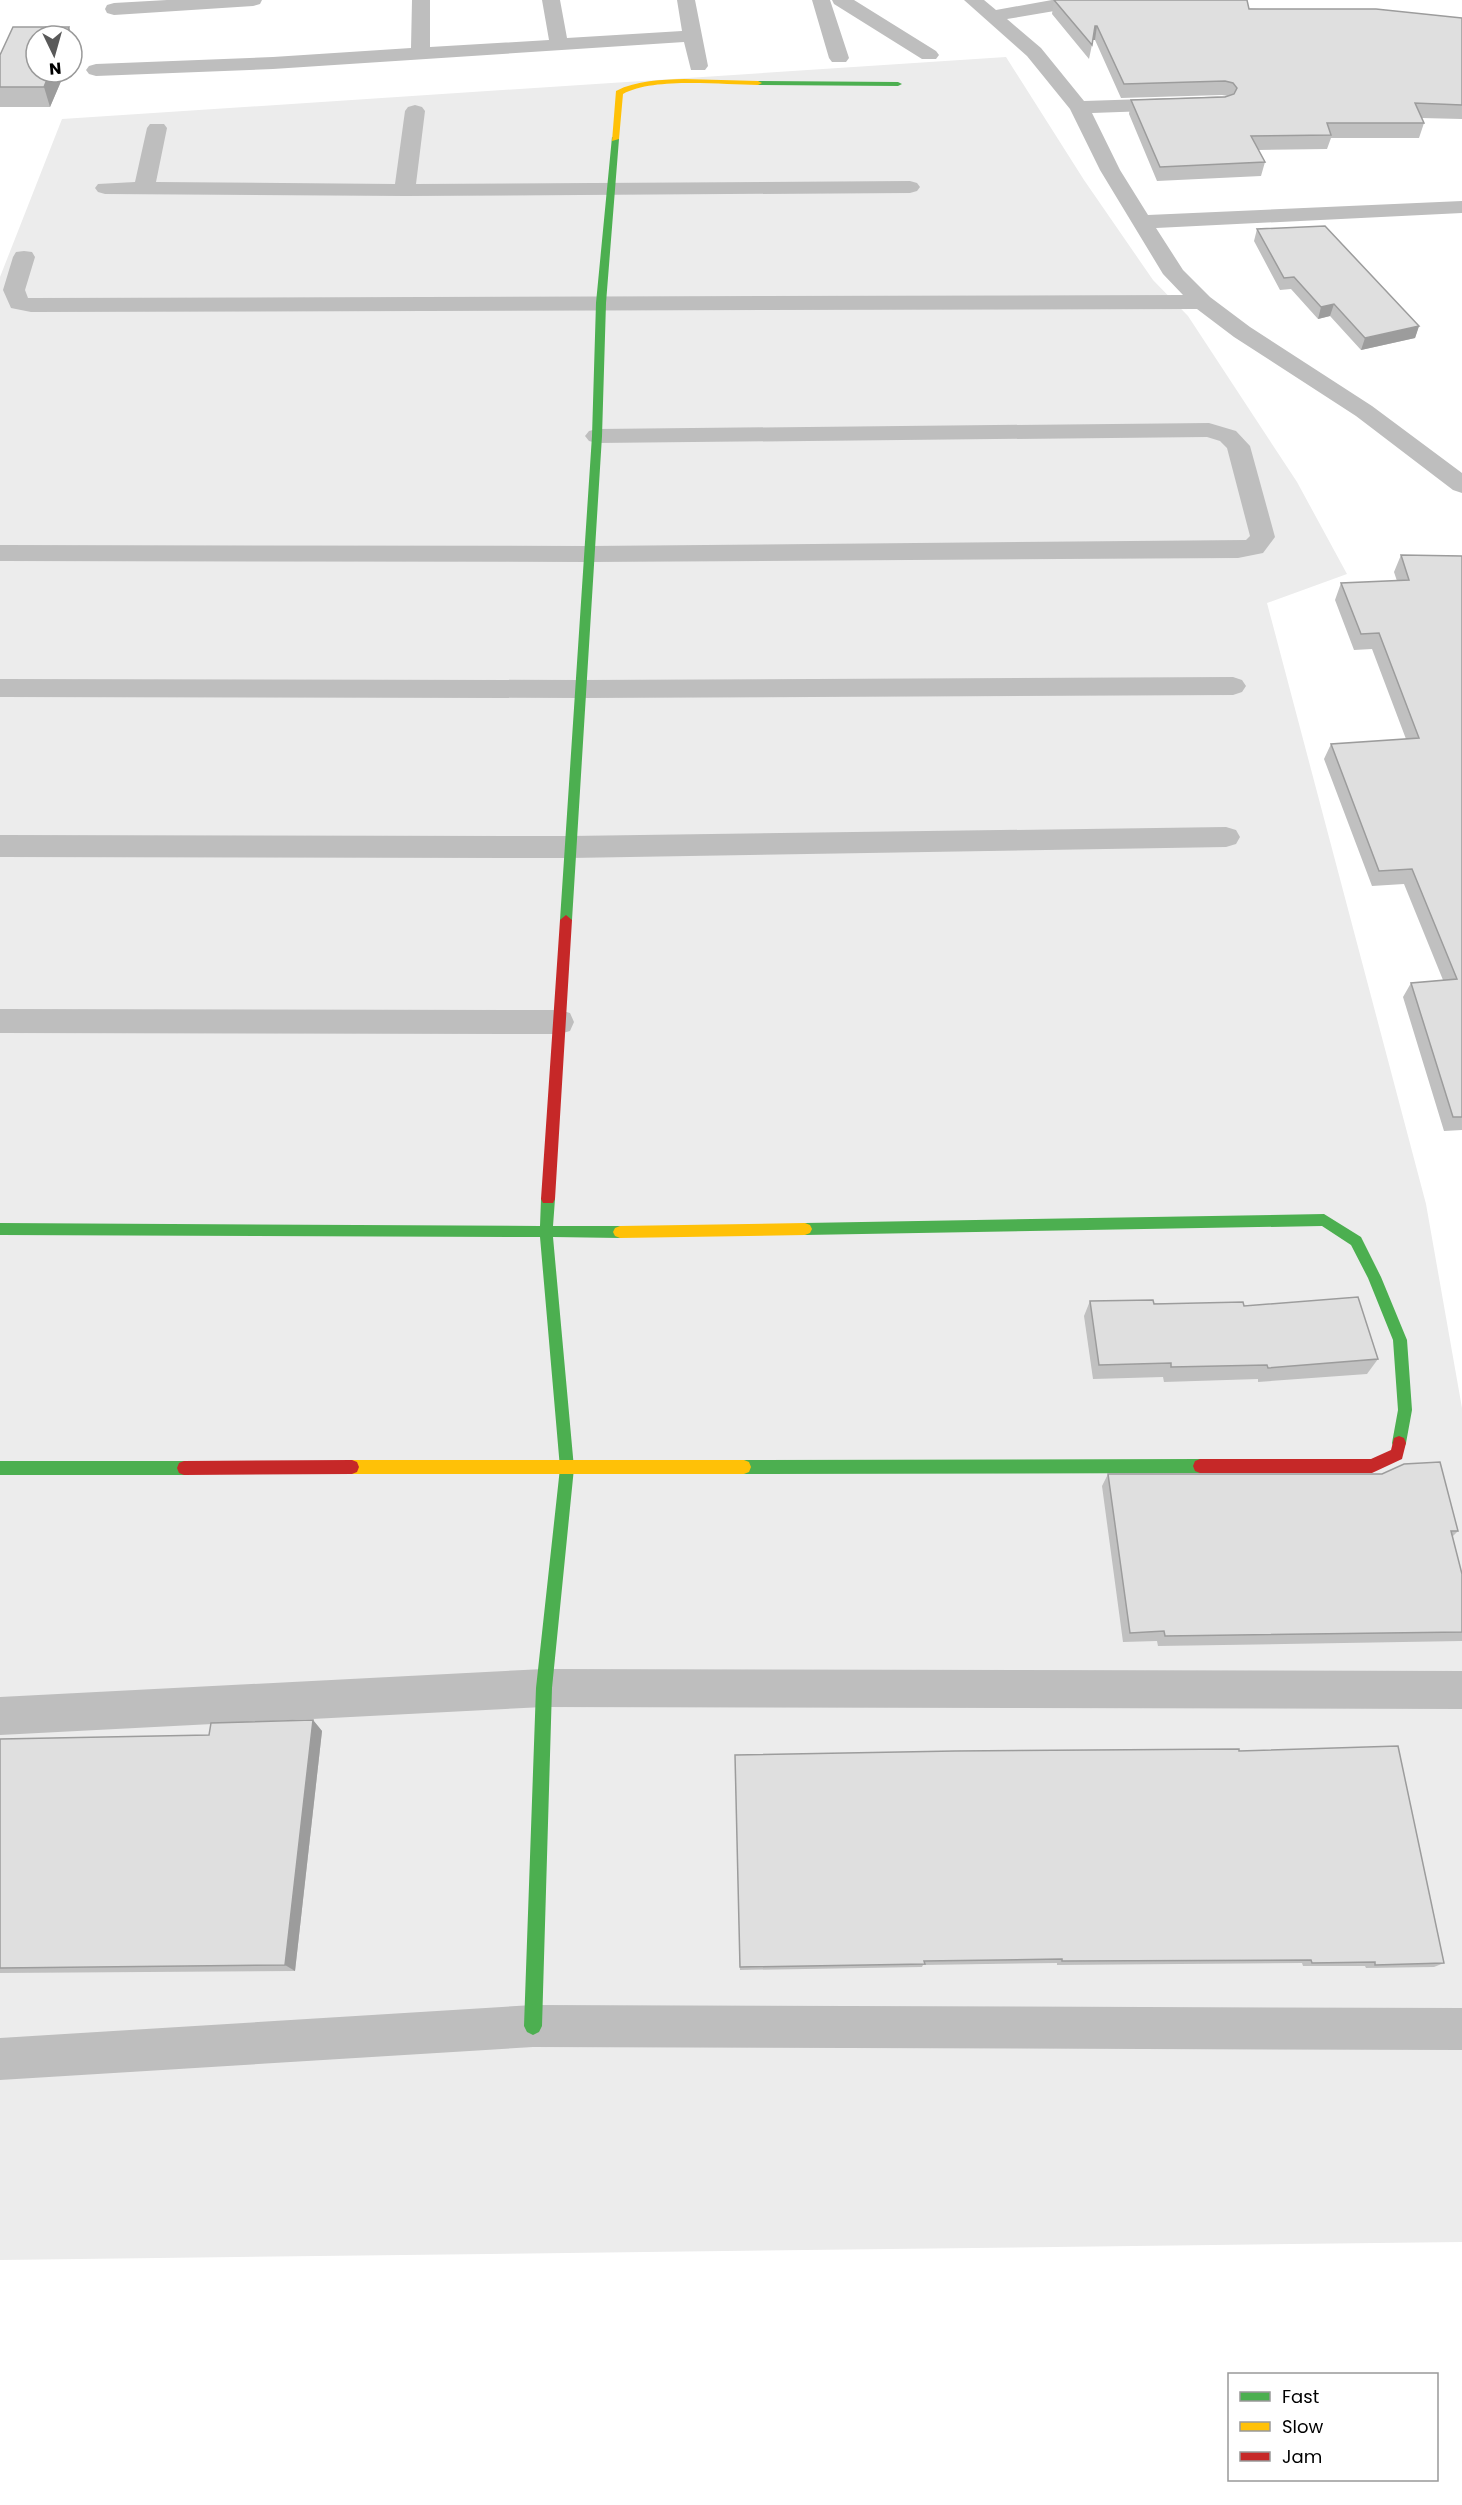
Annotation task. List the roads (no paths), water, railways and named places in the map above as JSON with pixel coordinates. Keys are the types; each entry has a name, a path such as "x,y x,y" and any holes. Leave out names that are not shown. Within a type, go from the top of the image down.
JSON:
{"street":[{"path":"114,9 253,0"},
{"path":"420,53 421,0"},
{"path":"551,0 559,44"},
{"path":"686,0 698,66"},
{"path":"821,0 839,58"},
{"path":"842,0 929,55"},
{"path":"973,0 1034,52 1078,107 1110,170 1174,274 1202,302 1242,332 1364,411 1462,485"},
{"path":"992,16 1084,0"},
{"path":"96,70 692,36"},
{"path":"533,2026 544,1688 567,1468 546,1233 597,436 601,303 619,93 622,89 632,85 650,83 898,84"},
{"path":"1078,107 1198,104"},
{"path":"405,190 415,111"},
{"path":"144,188 157,128"},
{"path":"105,188 405,190 910,187"},
{"path":"1142,222 1462,207"},
{"path":"24,257 14,290 18,303 31,304 1202,302"},
{"path":"0,553 589,554 1238,550 1254,547 1263,537 1238,446 1228,436 1209,430 597,436"},
{"path":"0,688 581,689 1233,686"},
{"path":"0,846 570,847 1226,837"},
{"path":"0,1021 559,1022"},
{"path":"0,1229 546,1233 1324,1220 1356,1241 1374,1277 1400,1340 1405,1410 1397,1454 1372,1466 0,1468"},
{"path":"0,1716 544,1688 1462,1690"},
{"path":"0,2059 533,2026 1462,2029"}]}
